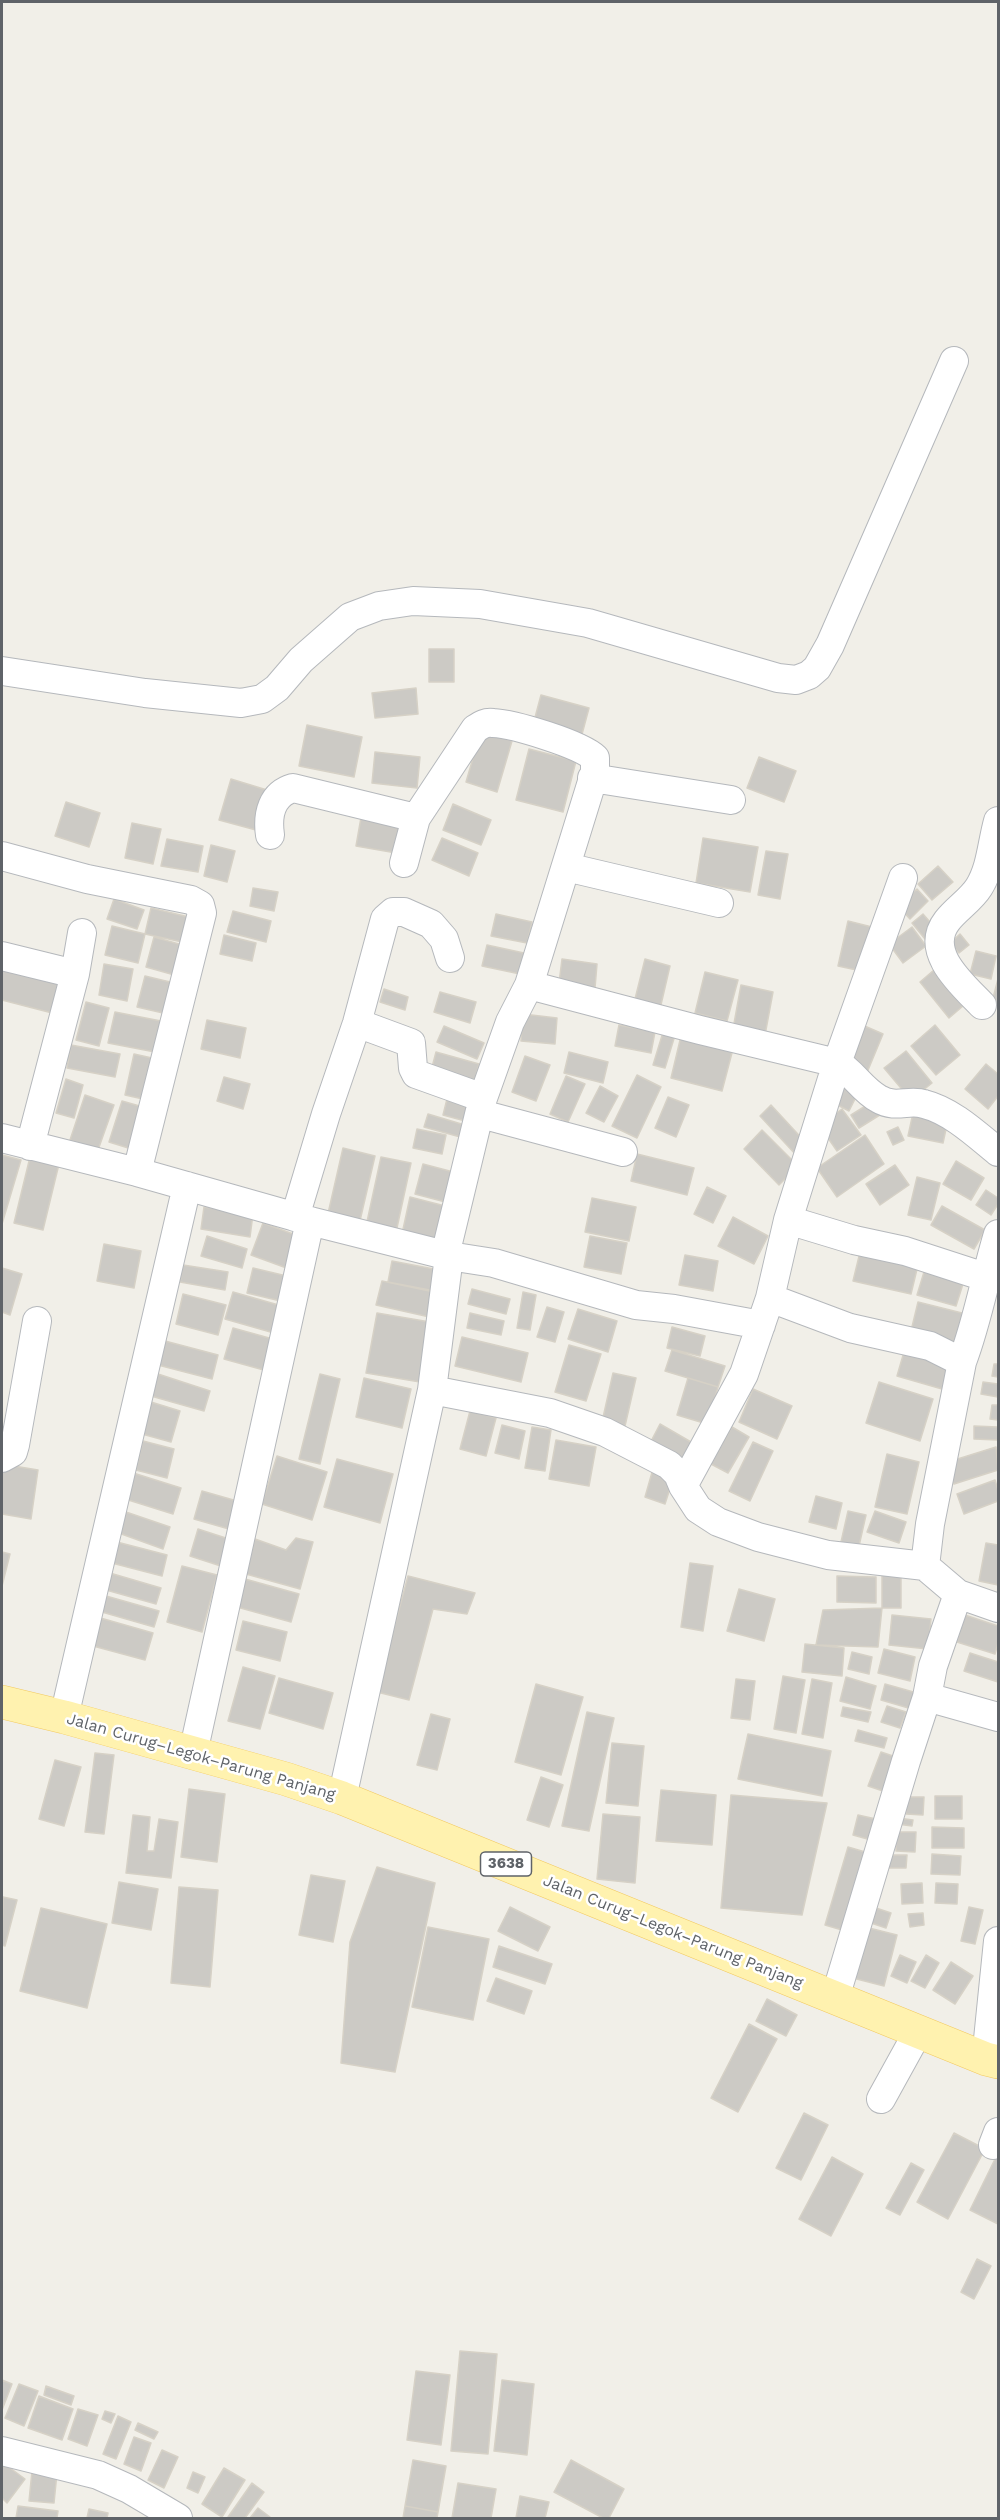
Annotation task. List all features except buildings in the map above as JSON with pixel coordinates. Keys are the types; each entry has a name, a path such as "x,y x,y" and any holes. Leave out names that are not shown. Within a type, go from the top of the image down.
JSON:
{"main road":[{"name":"Jalan Curug–Legok–Parung Panjang","path":"2,1702 286,1779 342,1798 992,2061"}],"street":[{"path":"2,671 145,693 241,703 262,699 277,688 301,660 350,617 379,606 413,601 480,604 588,623 715,661 778,678 796,680 809,675 817,668 830,645 954,361"},
{"path":"342,1798 432,1390 448,1243 482,1106 510,1022 529,984 597,764 595,758 582,749 526,730 484,723 475,729 416,818 404,863"},
{"path":"592,778 731,800"},
{"path":"270,835 270,817 274,801 279,794 294,788 416,818"},
{"path":"982,1005 943,960 941,932 946,922 978,889 987,866 999,821"},
{"path":"2,856 87,879 191,900 200,905 202,913 137,1172"},
{"path":"566,867 719,903"},
{"path":"683,1486 744,1374 770,1298 788,1220 837,1063 903,878"},
{"path":"193,1753 326,1114 357,1023 385,919 393,912 404,912 430,924 444,939 450,958"},
{"path":"30,1146 75,974 82,933"},
{"path":"2,956 75,974"},
{"path":"529,984 700,1030 837,1063 849,1070 880,1100 893,1104 922,1103 931,1106 963,1124 999,1152"},
{"path":"357,1023 411,1043 413,1068 416,1074 482,1106 622,1152"},
{"path":"2,1138 448,1256 494,1263 636,1305 674,1309 761,1325"},
{"path":"64,1717 187,1186"},
{"path":"788,1220 854,1240 905,1251 985,1277"},
{"path":"925,1566 930,1524 957,1398 962,1362 988,1320 985,1277 999,1234"},
{"path":"770,1298 850,1328 930,1346 962,1362"},
{"path":"2,1458 13,1452 15,1445 37,1321"},
{"path":"432,1390 550,1413 605,1432 669,1465 678,1474 698,1509 718,1522 758,1537 828,1555 925,1566 958,1594 999,1608"},
{"path":"834,1998 927,1697 933,1666 958,1594"},
{"path":"927,1697 999,1717"},
{"path":"992,2061 999,1941"},
{"path":"881,2099 918,2032"},
{"path":"2,2451 98,2475 129,2489 178,2518"}]}
